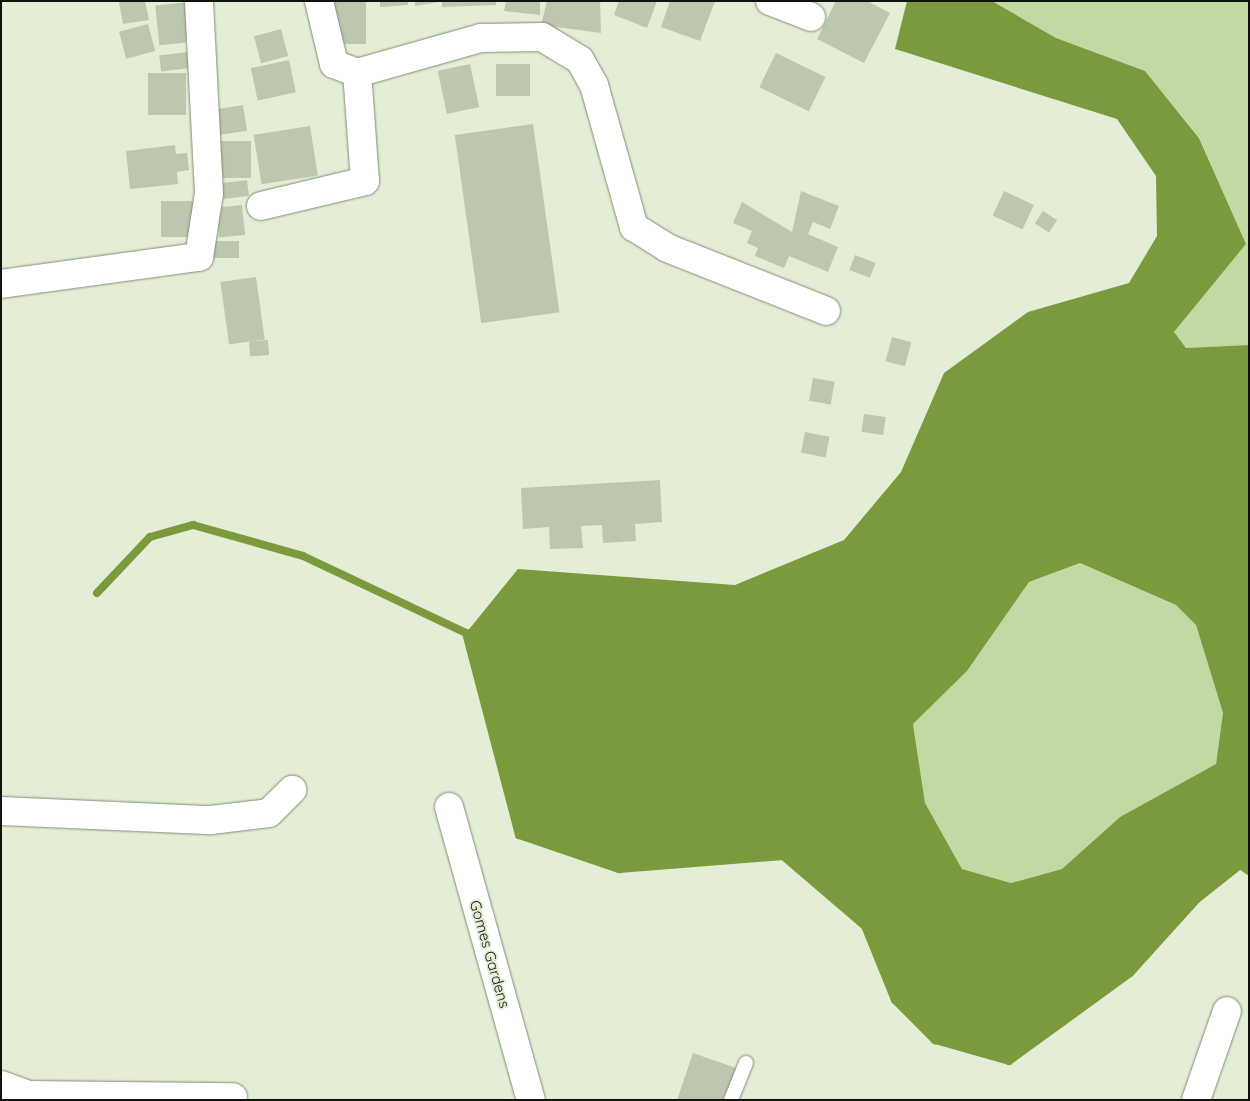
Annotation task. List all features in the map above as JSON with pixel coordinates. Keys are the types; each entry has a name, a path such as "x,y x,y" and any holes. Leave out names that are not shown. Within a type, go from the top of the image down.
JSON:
{"street":[{"path":"319,1 334,64 357,73 481,38 542,37 580,60 594,85 634,227 667,248 826,310"},
{"path":"770,1 811,17"},
{"path":"1,284 199,257 208,193 203,3"},
{"path":"261,206 365,181 357,73"},
{"path":"1,810 211,820 269,813 292,790"},
{"name":"Gomes Gardens","path":"449,808 530,1100"},
{"path":"1196,1100 1227,1011"},
{"path":"1,1085 28,1095 89,1098 234,1097"}],"lane":[{"path":"731,1100 746,1062"}],"shaded area":[{"path":"907,1 992,1 1056,38 1145,71 1199,138 1246,244 1174,332 1186,348 1249,345 1249,871 1239,865 1197,899 1130,973 1009,1061 935,1040 895,1000 865,926 783,856 619,869 519,835 466,633 518,569 735,585 844,540 901,472 944,373 1028,312 1129,283 1157,236 1156,176 1117,119 895,49","holes":["1080,563 1176,605 1196,625 1223,713 1216,764 1120,817 1062,869 1011,883 962,869 925,803 913,724 967,671 1029,582"]},
{"path":"992,1 1249,1 1249,345 1186,348 1174,332 1246,244 1199,137 1145,71 1056,38"},
{"path":"1080,563 1176,605 1196,625 1223,713 1216,764 1120,817 1062,869 1011,883 962,869 925,803 913,724 967,671 1029,582"}],"building":[{"path":"145,1 149,20 123,24 119,2"},
{"path":"329,1 366,1 366,44 329,44"},
{"path":"380,1 408,1 408,5 380,7"},
{"path":"415,1 439,1 439,2 415,6"},
{"path":"442,1 496,1 496,5 442,7"},
{"path":"506,1 540,1 540,15 504,11"},
{"path":"547,1 600,1 601,33 541,25"},
{"path":"619,1 657,1 647,28 614,15"},
{"path":"670,1 715,1 700,41 661,27"},
{"path":"836,1 867,1 890,13 864,63 817,39"},
{"path":"189,2 193,42 159,45 155,6"},
{"path":"148,24 155,51 126,59 119,32"},
{"path":"281,29 288,56 261,63 254,36"},
{"path":"188,52 190,68 161,71 159,56"},
{"path":"776,53 825,77 809,111 759,87"},
{"path":"289,60 296,92 258,100 251,68"},
{"path":"470,64 479,107 447,114 438,71"},
{"path":"496,64 530,64 530,96 496,96"},
{"path":"148,73 186,73 186,115 148,115"},
{"path":"243,105 247,131 217,135 213,110"},
{"path":"533,124 559,312 481,323 455,135"},
{"path":"310,126 318,175 262,184 254,135"},
{"path":"217,141 251,141 251,178 217,178"},
{"path":"175,145 176,154 187,153 189,170 177,172 178,184 130,189 126,151"},
{"path":"247,180 249,196 217,200 215,184"},
{"path":"801,191 839,206 830,229 813,222 808,234 838,247 828,272 789,256 784,268 755,256 758,248 747,243 752,231 733,223 742,202 792,232"},
{"path":"1004,191 1034,205 1022,229 993,215"},
{"path":"161,201 196,201 196,237 161,237"},
{"path":"242,205 245,235 219,238 216,208"},
{"path":"1043,211 1057,220 1049,233 1035,224"},
{"path":"210,241 239,241 239,258 210,258"},
{"path":"855,255 876,263 870,278 849,270"},
{"path":"256,277 265,339 229,344 220,282"},
{"path":"892,337 911,342 905,366 886,361"},
{"path":"268,340 269,355 250,356 249,341"},
{"path":"813,378 835,382 831,404 809,401"},
{"path":"864,414 886,417 883,435 861,432"},
{"path":"805,432 830,437 826,457 801,453"},
{"path":"660,480 662,522 635,524 636,541 603,543 602,525 581,526 583,548 550,549 549,527 523,529 521,488"},
{"path":"693,1053 736,1068 725,1100 677,1100"}],"waterway":[{"path":"97,593 150,537 193,525 303,556 466,633 519,835 619,869 783,856 865,926 895,1000 935,1040 1009,1061 1130,973 1197,899 1240,865 1249,871"}]}
